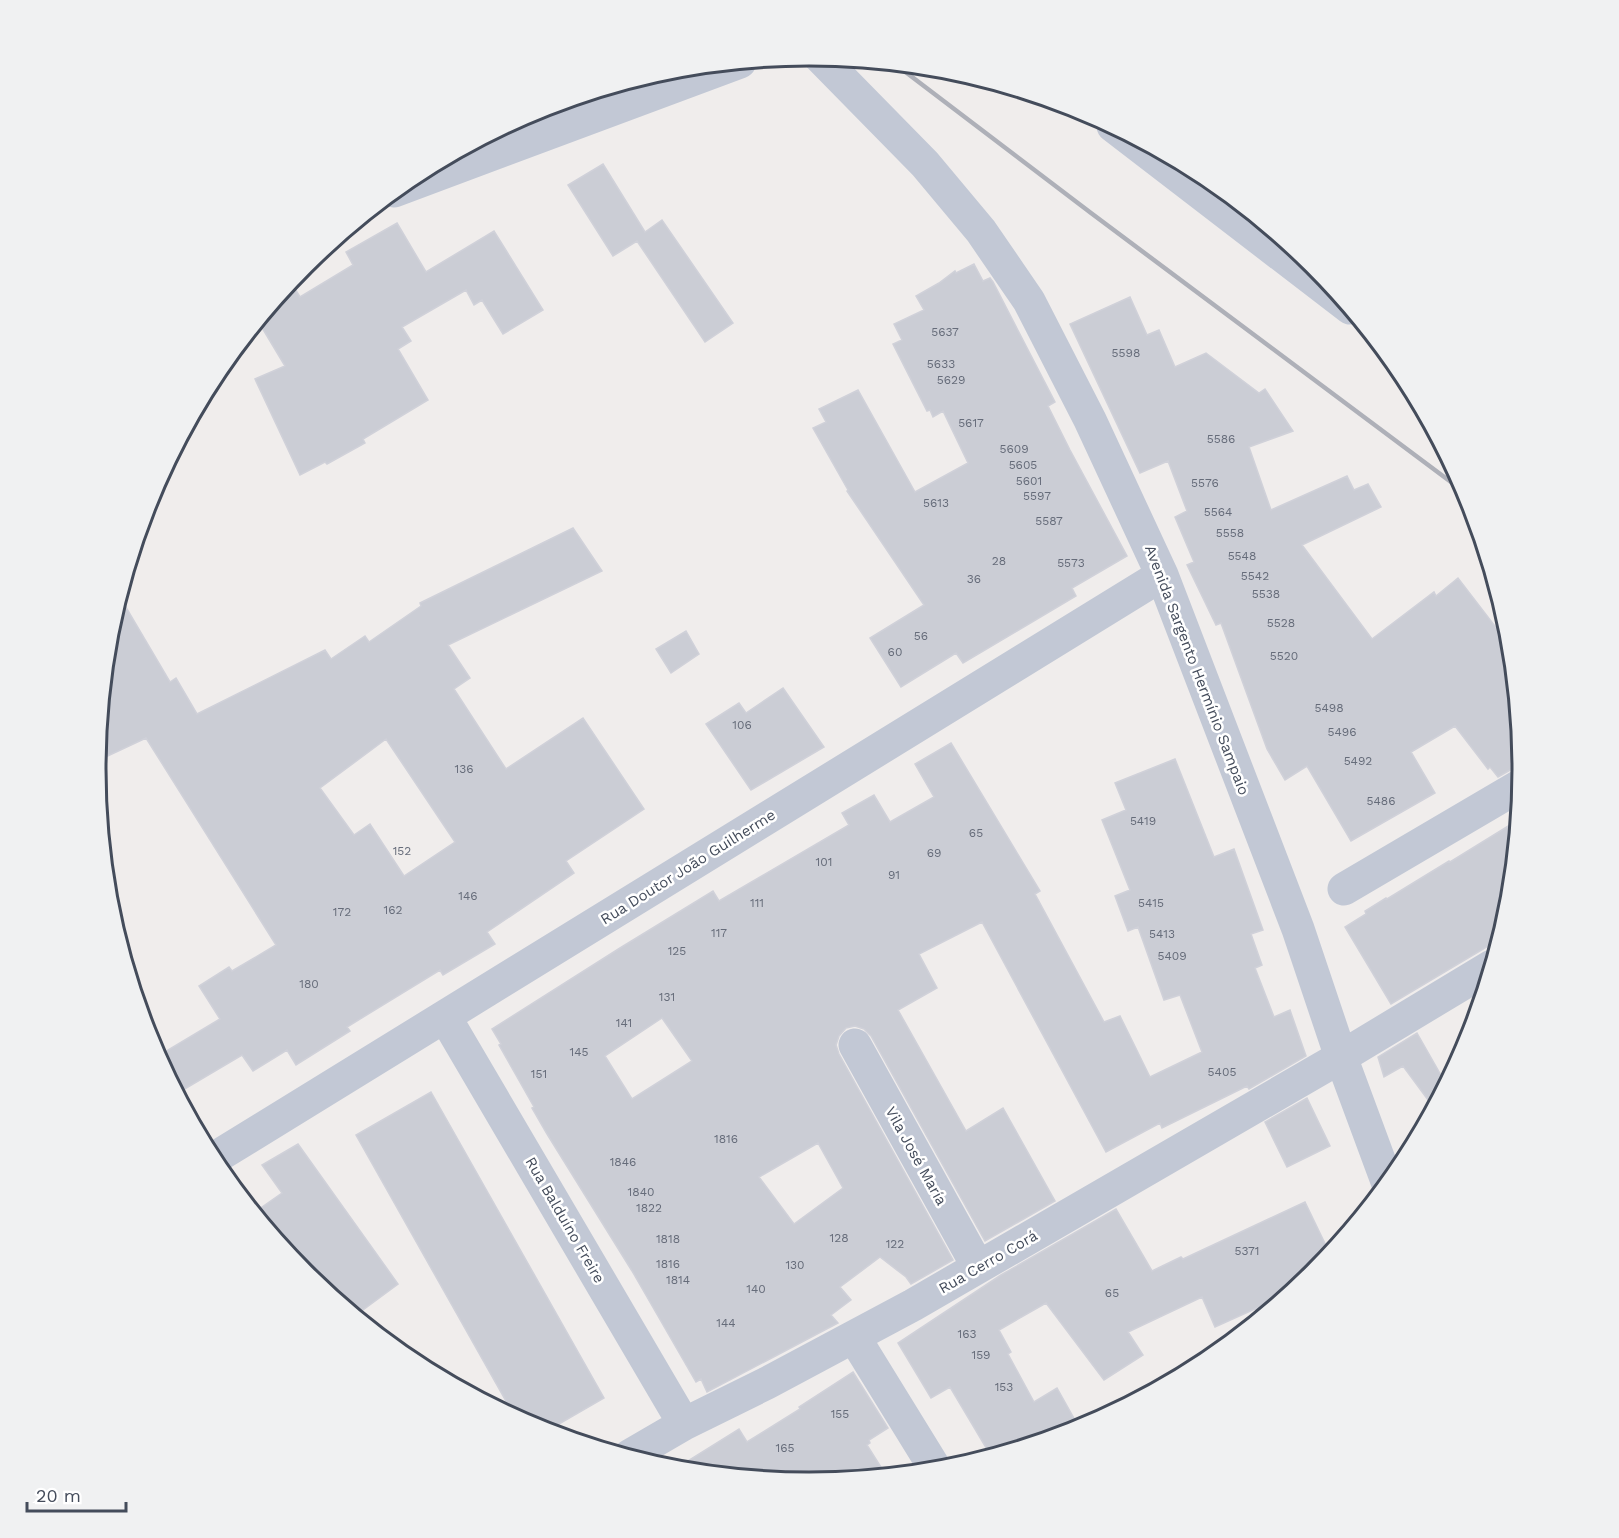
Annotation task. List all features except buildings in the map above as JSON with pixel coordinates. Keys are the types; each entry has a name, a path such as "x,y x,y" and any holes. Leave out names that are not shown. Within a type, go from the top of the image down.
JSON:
{"street":[{"name":"Avenida Sargento Hermínio Sampaio","path":"830,67 926,164 981,231 1023,292 1090,420 1162,575 1298,929 1341,1057 1384,1174"},
{"path":"429,178 709,74"},
{"path":"1187,176 1312,277"},
{"name":"Rua Doutor João Guilherme","path":"221,1154 1162,575"},
{"path":"1344,889 1512,791"},
{"name":"Rua Cerro Corá","path":"639,1450 684,1424 913,1305 1341,1057 1482,972"},
{"name":"Rua Balduíno Freire","path":"445,1017 684,1424"},
{"name":"Vila José María","path":"855,1045 978,1267"},
{"path":"854,1337 930,1461"}],"railway":[{"path":"907,73 1451,482"}]}
